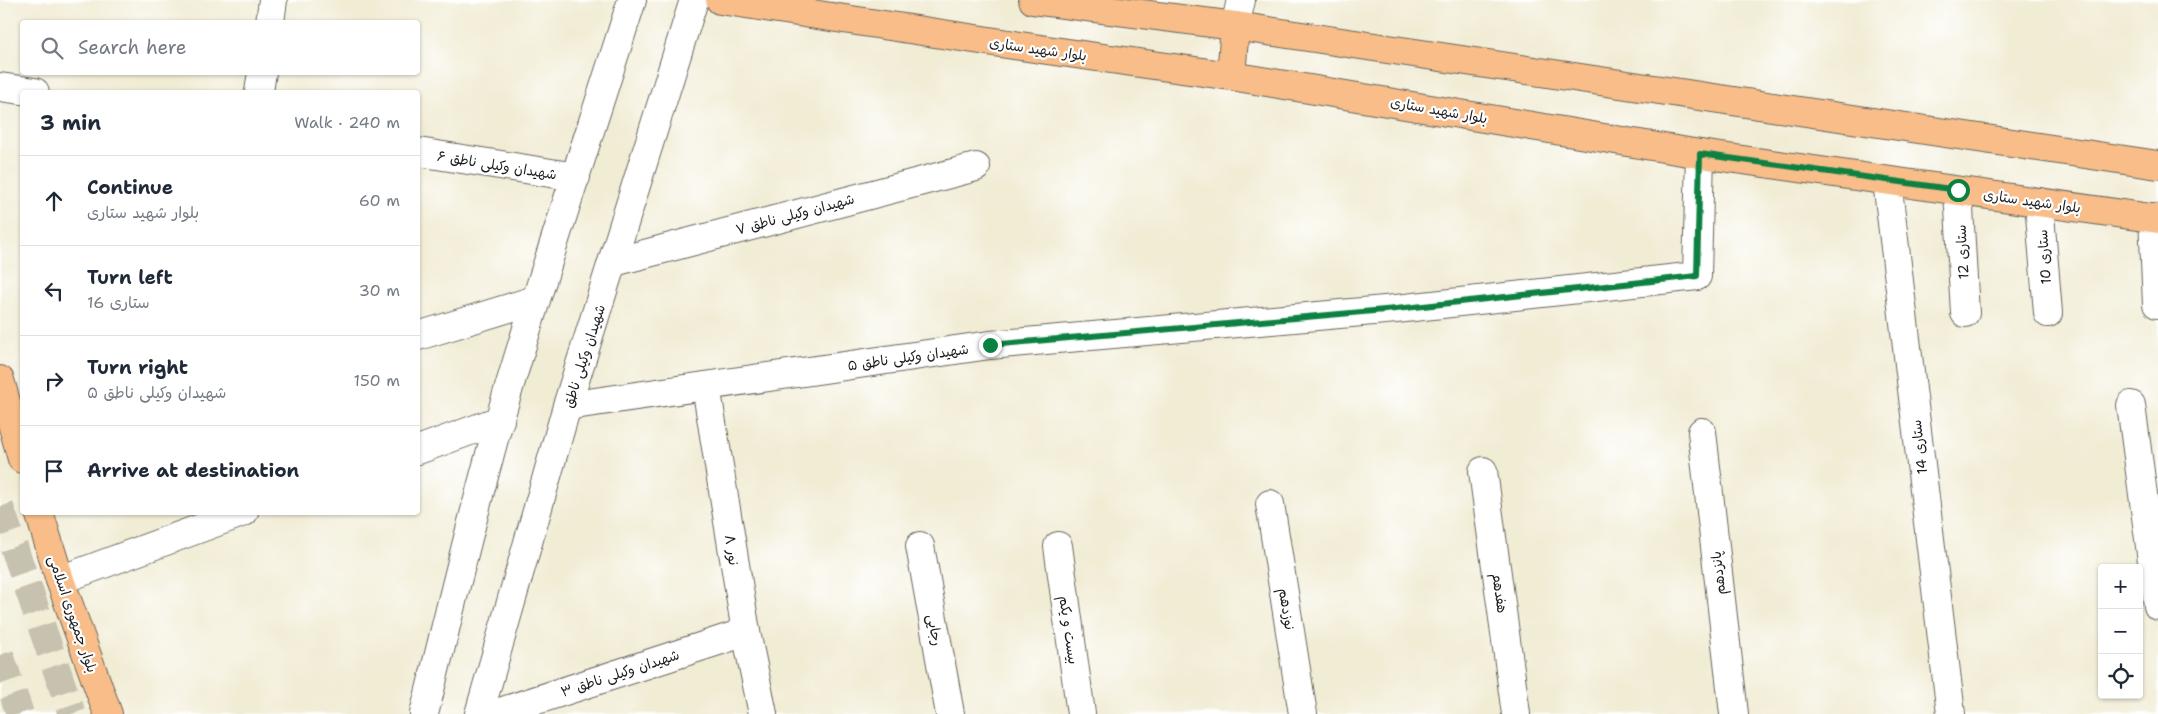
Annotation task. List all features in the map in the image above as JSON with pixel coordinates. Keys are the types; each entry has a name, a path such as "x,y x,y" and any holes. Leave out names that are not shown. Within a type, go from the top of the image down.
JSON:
{"main road":[{"name":"بلوار شهید ستاری","path":"720,0 1231,76 1700,154 2156,218"},
{"path":"1033,0 1238,13 2158,165"},
{"path":"1231,76 1238,13"},
{"path":"0,380 20,447"},
{"name":"بلوار جمهوری اسلامی","path":"40,515 60,580 108,714"}],"street":[{"path":"270,20 273,0"},
{"path":"424,714 500,420 535,300 632,0"},
{"name":"شهیدان وکیلی ناطق","path":"480,714 568,406 694,0"},
{"path":"259,90 262,75"},
{"path":"0,87 21,90"},
{"name":"شهیدان وکیلی ناطق ۶","path":"420,152 576,177"},
{"name":"شهیدان وکیلی ناطق ۵","path":"568,406 990,345 1396,309 1697,276 1700,154"},
{"name":"شهیدان وکیلی ناطق ۷","path":"614,262 976,167"},
{"name":"ستاری 14","path":"1887,181 1951,714"},
{"name":"ستاری 12","path":"1958,190 1965,313"},
{"name":"ستاری 10","path":"2039,202 2048,312"},
{"path":"2156,218 2157,304"},
{"path":"420,335 535,300"},
{"name":"نور ۸","path":"706,386 746,632 763,714"},
{"path":"2131,405 2158,606"},
{"path":"420,449 500,420"},
{"name":"پانزدهم","path":"1702,432 1734,714"},
{"name":"هفدهم","path":"1483,471 1516,714"},
{"name":"نوزدهم","path":"1270,504 1303,714"},
{"path":"60,580 236,515"},
{"name":"رجایی","path":"920,546 950,714"},
{"name":"بیست و یکم","path":"1058,546 1081,714"},
{"name":"شهیدان وکیلی ناطق ۳","path":"494,714 746,632"}],"tunnel":[{"path":"0,507 72,714"},
{"path":"0,655 20,714"}],"route":[{"path":"990,345 1396,309 1697,276 1700,154 1958,190"}]}
